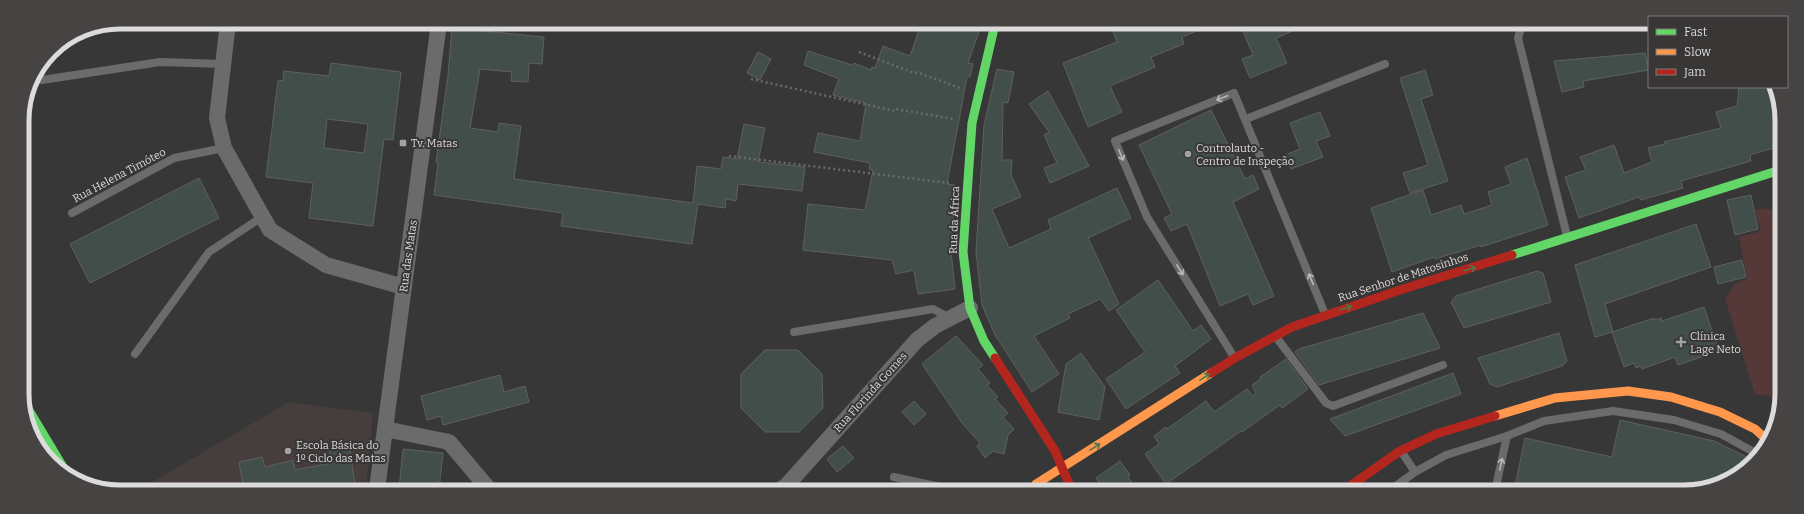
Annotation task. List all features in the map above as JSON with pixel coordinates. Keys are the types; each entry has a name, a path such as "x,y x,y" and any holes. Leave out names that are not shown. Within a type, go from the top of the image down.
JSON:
{"main road":[{"name":"Rua da África","path":"994,29 972,123 963,252 970,308 984,341 1055,451 1070,485"},
{"name":"Rua Senhor de Matosinhos","path":"1037,485 1062,467 1235,358 1292,327 1403,289 1775,172"},
{"path":"1352,485 1400,451 1436,434 1555,398 1628,391 1671,397 1720,412 1755,430 1764,437"},
{"path":"32,415 59,461"}],"street":[{"path":"227,29 217,118 224,148 270,230 326,265 404,287"},
{"name":"Rua das Matas","path":"378,485 437,29"},
{"name":"Rua Florinda Gomes","path":"787,485 917,340 934,326 970,308"},
{"path":"385,429 449,442 485,485"}],"lane":[{"path":"1521,29 1518,38 1568,238"},
{"path":"42,80 160,62 223,64"},
{"path":"1246,119 1385,64"},
{"path":"1235,358 1147,217 1115,141 1234,93 1326,315"},
{"name":"Rua Helena Timóteo","path":"72,213 174,158 224,148"},
{"path":"135,354 209,252 262,216"},
{"path":"794,332 933,309 950,318"},
{"path":"1275,336 1326,402 1333,406 1443,365"},
{"path":"1397,485 1414,472 1446,455 1507,436 1544,420 1614,411 1674,420 1720,434 1753,452"},
{"path":"1496,485 1507,436"},
{"path":"1400,451 1414,472"},
{"path":"894,477 931,485"}],"path":[{"path":"859,52 911,72 919,73 978,94"},
{"path":"751,79 895,111 896,109 972,123"},
{"path":"729,156 967,185"}],"shaded area":[{"path":"1765,208 1775,211 1775,396 1755,394 1725,299 1735,284 1747,279 1739,237 1761,231 1755,210"},
{"name":"Escola Básica do 1º Ciclo das Matas","path":"289,402 373,413 366,485 147,485"}],"building":[{"path":"452,29 484,29 484,31 544,37 542,64 529,63 528,82 511,81 512,72 480,69 470,128 498,132 499,123 521,126 514,179 693,203 697,166 721,169 723,157 737,159 744,124 765,128 758,162 805,167 802,191 738,184 736,201 726,199 725,208 698,204 692,244 561,226 563,213 434,195 438,163 436,162 448,75"},
{"path":"919,29 980,29 968,63 973,64 970,77 967,77 947,184 955,185 951,251 955,289 918,294 914,270 896,274 892,260 803,250 808,204 865,210 873,170 869,169 870,163 814,152 818,133 860,141 866,103 833,95 839,79 804,65 808,51 852,65 854,63 871,70 872,67 875,68 883,46 910,56"},
{"path":"1112,29 1202,29 1182,37 1184,44 1151,57 1155,67 1110,86 1122,112 1088,127 1063,63 1117,42"},
{"path":"1242,29 1297,29 1276,38 1287,63 1250,78 1242,59 1253,55"},
{"path":"758,52 771,59 760,80 747,73"},
{"path":"1645,53 1648,70 1583,81 1584,87 1562,92 1554,61"},
{"path":"331,63 401,72 393,140 384,139 373,226 309,218 313,183 266,177 278,80 283,81 284,71 329,76","holes":["327,119 368,124 364,153 324,148"]},
{"path":"997,69 1014,72 1008,103 1003,102 1002,160 1012,160 1011,175 1021,197 992,209 1009,248 1051,229 1048,220 1117,188 1131,218 1088,238 1119,304 1109,311 1100,299 1068,314 1070,318 1034,336 1059,374 1032,392 995,335 982,305 976,252 984,125"},
{"path":"1425,70 1433,95 1421,99 1448,181 1410,193 1403,173 1428,165 1400,78"},
{"path":"1739,88 1769,88 1774,108 1775,148 1750,155 1751,161 1681,181 1683,188 1641,200 1639,197 1579,218 1565,177 1586,170 1580,157 1614,145 1624,173 1652,162 1648,148 1665,144 1664,142 1721,128 1716,112 1737,106"},
{"path":"1048,91 1089,166 1050,183 1044,168 1057,163 1044,135 1049,132 1029,104"},
{"path":"1211,110 1245,179 1253,175 1259,189 1233,202 1274,296 1253,305 1248,294 1220,306 1187,224 1171,231 1164,218 1172,214 1139,145"},
{"path":"1320,112 1330,136 1316,141 1323,157 1291,169 1285,155 1300,149 1290,123"},
{"path":"1527,158 1548,225 1481,247 1481,245 1435,259 1434,257 1392,272 1371,208 1423,190 1431,215 1461,205 1464,214 1492,205 1488,192 1511,184 1505,167"},
{"path":"199,178 219,218 90,283 70,244"},
{"path":"1751,195 1758,229 1735,235 1727,200"},
{"path":"1696,224 1711,267 1605,304 1613,332 1595,337 1575,265"},
{"path":"1742,260 1746,277 1718,284 1714,267"},
{"path":"1537,271 1543,273 1551,302 1464,328 1451,302 1456,296"},
{"path":"1158,280 1193,331 1201,325 1211,339 1175,366 1180,373 1126,409 1106,379 1145,352 1116,310"},
{"path":"1704,307 1719,351 1678,365 1675,357 1642,369 1641,366 1636,368 1634,363 1624,367 1612,332 1654,318 1655,320 1661,318 1662,321"},
{"path":"1423,313 1440,348 1319,385 1295,352 1299,349"},
{"path":"1559,333 1567,361 1562,366 1497,387 1490,384 1478,358"},
{"path":"956,336 983,365 978,369 990,383 987,385 998,397 995,399 1008,413 1003,417 1014,429 1008,435 1004,454 993,451 985,458 977,446 980,443 962,423 922,364"},
{"path":"765,350 798,350 822,374 823,408 799,432 765,432 741,408 741,374"},
{"path":"1081,353 1105,387 1099,420 1058,412 1066,364"},
{"path":"1286,359 1308,389 1282,408 1280,405 1242,432 1241,431 1166,484 1145,454 1159,444 1154,436 1166,427 1167,429 1206,401 1214,412 1247,389 1253,396 1256,394 1252,385 1261,379 1260,377"},
{"path":"1453,373 1461,394 1345,436 1330,419"},
{"path":"500,375 504,392 525,386 529,402 443,425 441,416 427,420 421,396"},
{"path":"914,401 926,414 914,425 902,412"},
{"path":"1620,420 1714,441 1748,458 1734,470 1719,478 1690,485 1515,485 1525,438 1612,457"},
{"path":"349,445 355,484 243,485 239,462 262,457 265,467 293,460 295,470 332,463 329,448"},
{"path":"843,446 854,458 837,472 827,459"},
{"path":"403,449 443,453 439,485 399,485"},
{"path":"1120,461 1130,475 1128,477 1133,485 1101,485 1096,478"}],"traffic: fast":[{"path":"994,29 972,123 963,252 970,308 984,341 995,358"},
{"path":"1512,255 1775,172"},
{"path":"32,415 59,461"}],"traffic: slow":[{"path":"1037,485 1211,373"},
{"path":"1495,416 1555,398 1628,391 1671,397 1720,412 1755,429 1764,437"}],"traffic: jam":[{"path":"1211,373 1292,327 1403,289 1512,255"},
{"path":"995,358 1055,451 1069,485"},
{"path":"1352,485 1400,451 1436,434 1495,416"}],"place":[{"name":"Tv. Matas","path":"403,143"},
{"name":"Controlauto - Centro de Inspeção","path":"1188,154"},
{"name":"Clínica Lage Neto","path":"1681,342"},
{"name":"Escola Básica do 1º Ciclo das Matas","path":"288,451"}]}
